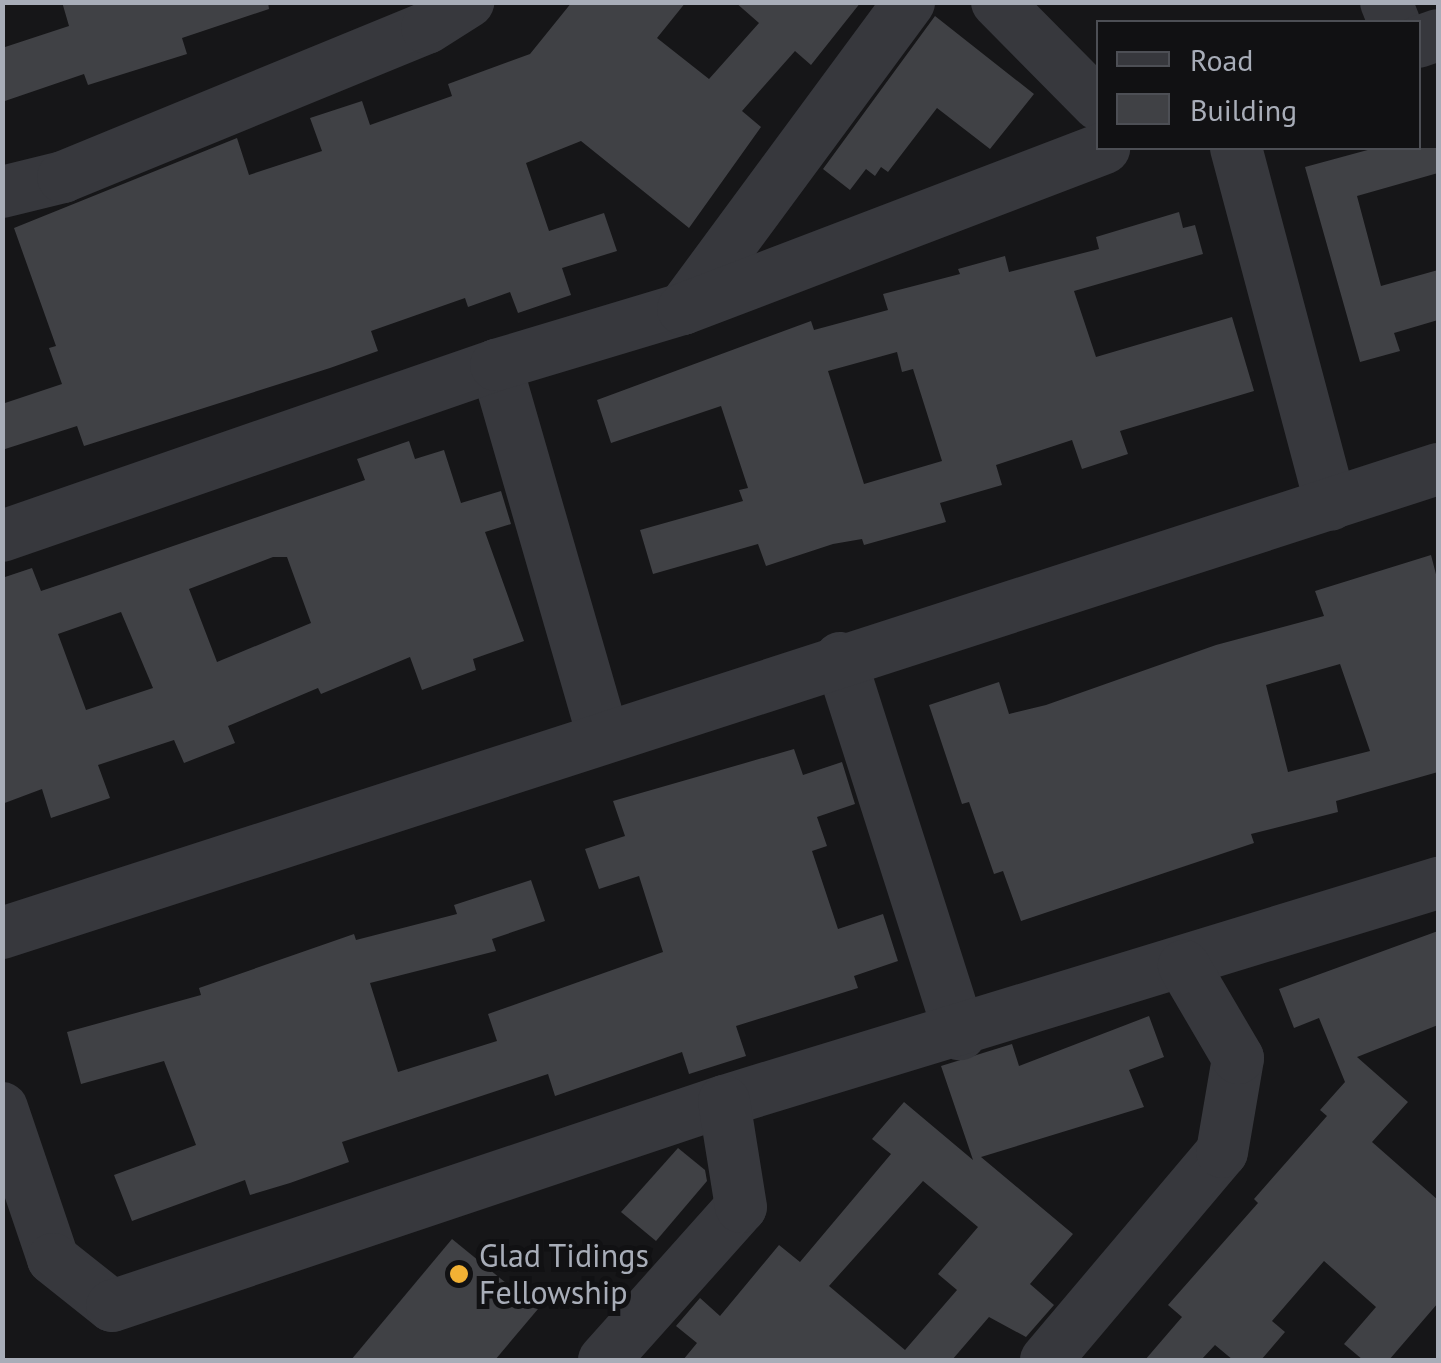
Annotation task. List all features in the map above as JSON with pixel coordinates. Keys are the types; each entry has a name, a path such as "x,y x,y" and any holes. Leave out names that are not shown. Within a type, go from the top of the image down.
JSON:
{"street":[{"path":"2,192 82,169 427,28 468,2"},
{"path":"683,309 909,2"},
{"path":"997,2 1096,102"},
{"path":"2,536 496,364 683,309 1099,150"},
{"path":"1237,150 1331,505"},
{"path":"496,364 604,738"},
{"path":"2,933 840,658 1438,468"},
{"path":"840,658 960,1034"},
{"path":"2,1108 54,1259 112,1306 724,1101 1184,966 1438,884"},
{"path":"1046,1360 1222,1152 1238,1058 1184,966"},
{"path":"604,1360 742,1207 724,1101"}],"building":[{"path":"62,2 268,2 269,9 182,38 187,54 88,85 84,74 2,102 2,48 69,26"},
{"path":"572,2 686,2 657,38 709,79 759,23 735,2 861,2 811,65 795,51 742,111 761,127 689,228 581,141 526,163 549,231 604,213 617,251 562,268 571,295 518,313 510,292 468,307 465,298 371,331 378,351 330,368 84,446 77,426 2,450 2,404 62,384 49,348 56,346 14,228 237,138 249,175 322,151 310,118 362,101 370,125 452,96 448,84 530,54"},
{"path":"935,16 1034,94 990,149 937,108 888,172 881,167 875,176 866,169 850,190 823,169"},
{"path":"1438,148 1438,173 1357,196 1381,286 1438,270 1438,320 1394,333 1400,351 1360,362 1305,167 1368,150"},
{"path":"1179,212 1183,228 1195,225 1203,254 1074,291 1096,357 1232,317 1254,391 1120,431 1128,454 1082,469 1072,440 996,465 1002,485 940,503 946,522 864,545 862,539 833,544 766,566 758,544 653,574 640,530 743,501 739,490 748,488 721,406 611,443 597,400 811,321 814,330 888,310 883,294 960,274 958,269 1005,256 1009,272 1099,249 1096,237","holes":["897,352 902,372 913,369 942,461 864,484 828,371"]},
{"path":"409,441 415,459 444,450 461,503 501,491 511,524 485,532 524,641 473,659 476,670 422,690 410,657 321,694 318,688 228,726 235,743 184,763 174,740 98,765 110,798 51,818 42,789 2,804 2,578 32,568 41,591 86,576 365,480 357,459","holes":["273,557 287,557 311,623 217,662 189,589","121,612 153,688 86,710 58,634"]},
{"path":"1431,555 1438,582 1438,772 1336,801 1338,812 1251,834 1254,843 1021,921 1003,871 994,874 969,802 962,804 929,705 999,682 1009,714 1046,705 1216,645 1324,616 1315,591","holes":["1340,664 1370,751 1288,772 1266,685"]},
{"path":"794,749 803,775 842,762 855,804 817,817 827,846 812,851 838,929 883,914 898,961 854,976 858,988 736,1026 746,1056 689,1074 682,1052 555,1096 548,1074 342,1142 349,1162 290,1183 250,1195 245,1180 132,1221 114,1175 196,1145 164,1061 81,1084 67,1032 201,995 199,988 354,934 356,940 457,914 454,905 531,880 545,921 492,939 496,951 370,983 398,1072 497,1041 488,1014 663,952 639,876 599,889 585,849 625,836 613,801"},
{"path":"1438,931 1438,1025 1357,1057 1408,1102 1372,1142 1438,1200 1438,1303 1389,1360 1363,1360 1344,1344 1376,1307 1324,1261 1272,1321 1285,1332 1261,1360 1233,1360 1215,1345 1201,1360 1145,1360 1182,1317 1168,1305 1258,1203 1254,1199 1327,1116 1320,1110 1345,1082 1319,1018 1294,1028 1279,989"},
{"path":"1149,1016 1164,1057 1129,1070 1144,1107 981,1157 1073,1234 1030,1284 1054,1305 1026,1337 989,1317 952,1360 683,1360 697,1343 676,1326 700,1298 720,1316 779,1245 800,1262 891,1154 872,1139 904,1102 973,1160 941,1066 1012,1044 1019,1066","holes":["923,1181 978,1227 938,1274 957,1290 905,1350 829,1286"]},
{"path":"678,1148 705,1170 707,1181 656,1241 621,1212"},
{"name":"Glad Tidings Fellowship","path":"452,1239 538,1309 495,1360 351,1360"}],"place":[{"name":"Glad Tidings Fellowship","path":"459,1274"}]}
